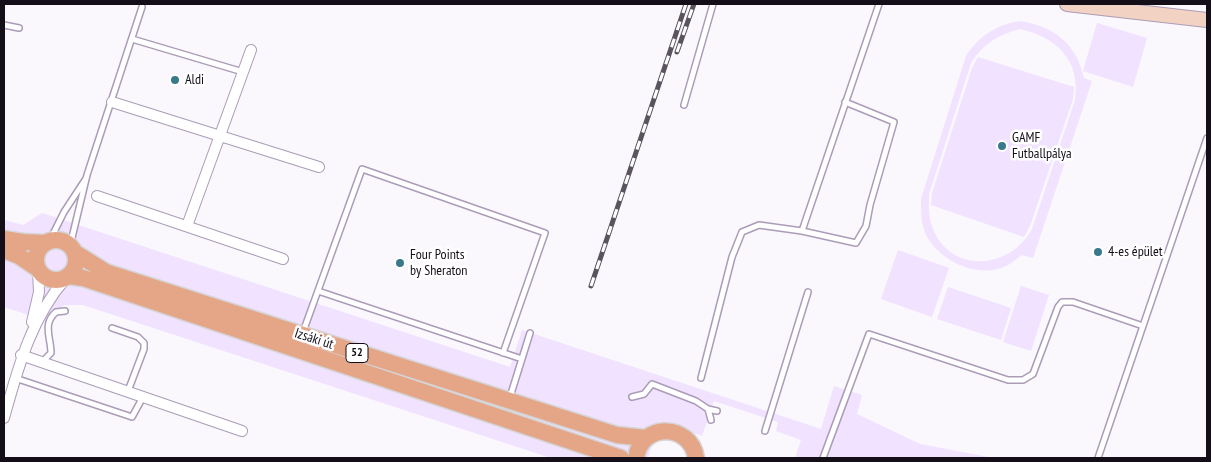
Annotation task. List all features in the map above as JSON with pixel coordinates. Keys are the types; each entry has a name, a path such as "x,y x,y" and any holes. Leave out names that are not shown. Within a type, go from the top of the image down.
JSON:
{"main road":[{"name":"52","path":"4,239 23,242 60,240 72,249"},
{"path":"38,270 36,254 48,241"},
{"path":"67,277 76,264 72,249"},
{"name":"Izsáki út","path":"72,249 106,272 617,435 646,438"},
{"name":"52","path":"4,250 19,256 49,280 67,277"},
{"name":"Izsáki út","path":"67,277 102,284 621,458"},
{"path":"636,458 638,448 646,438 659,431 674,432 687,439 692,445 696,458"}],"street":[{"path":"1067,4 1207,20"},
{"path":"187,226 251,50"},
{"path":"112,102 319,167"},
{"path":"97,196 283,259"},
{"path":"29,337 39,292 38,270"},
{"path":"4,418 6,403 21,355 29,337 46,304 67,277"},
{"path":"21,355 242,431"}],"lane":[{"path":"684,105 713,4"},
{"path":"802,231 878,4"},
{"path":"72,249 88,175 142,7"},
{"path":"4,25 19,28"},
{"path":"132,39 243,72"},
{"path":"700,378 732,256 742,232 759,225 802,231 856,243 866,226 870,205 894,122 845,102"},
{"path":"1098,458 1207,138"},
{"path":"302,335 362,169 545,233 503,352"},
{"path":"48,241 88,175"},
{"path":"318,291 522,359"},
{"path":"766,431 808,292"},
{"path":"823,458 869,334 1008,380 1016,380 1033,374 1058,307 1062,302 1073,302 1143,326"},
{"path":"42,362 51,353 49,320 56,312 65,312"},
{"path":"112,328 138,337 144,343 144,349 128,392"},
{"path":"508,400 530,333"},
{"path":"15,378 132,417 143,397"},
{"path":"632,396 644,394 652,384 696,401 708,409 717,411"},
{"path":"708,409 711,420"}],"shaded area":[{"path":"1020,21 1054,32 1076,55 1084,78 1092,81 1033,258 1022,255 1008,265 995,270 973,269 951,261 927,237 921,214 921,199 966,56 982,37 1003,25","holes":["1020,29 1045,38 1064,53 1074,74 1076,86 1075,100 1032,229 1022,243 1010,253 996,259 966,260 953,254 942,244 933,229 931,225 929,194 971,63 986,45 998,37"]},
{"path":"1097,23 1147,38 1133,87 1083,71"},
{"name":"GAMF Futballpálya","path":"978,57 1074,87 1073,99 1030,226 1024,237 931,205 932,193 972,68"},
{"path":"42,213 510,367 522,330 821,429 834,386 862,395 857,414 920,444 994,458 795,458 801,440 776,431 778,422 714,401 702,436 659,421 648,458 551,458 83,305 64,305 47,321 4,307 4,220 23,225"},
{"path":"898,250 949,268 932,317 881,299"},
{"path":"1021,286 1049,295 1031,351 1003,342"},
{"path":"948,287 1011,308 1001,340 937,319"}],"railway":[{"path":"591,286 686,4"},
{"path":"677,52 694,4"}],"place":[{"name":"Aldi","path":"175,80"},
{"name":"GAMF Futballpálya","path":"1002,146"},
{"name":"4-es épület","path":"1098,252"},
{"name":"Four Points by Sheraton","path":"400,263"}]}
